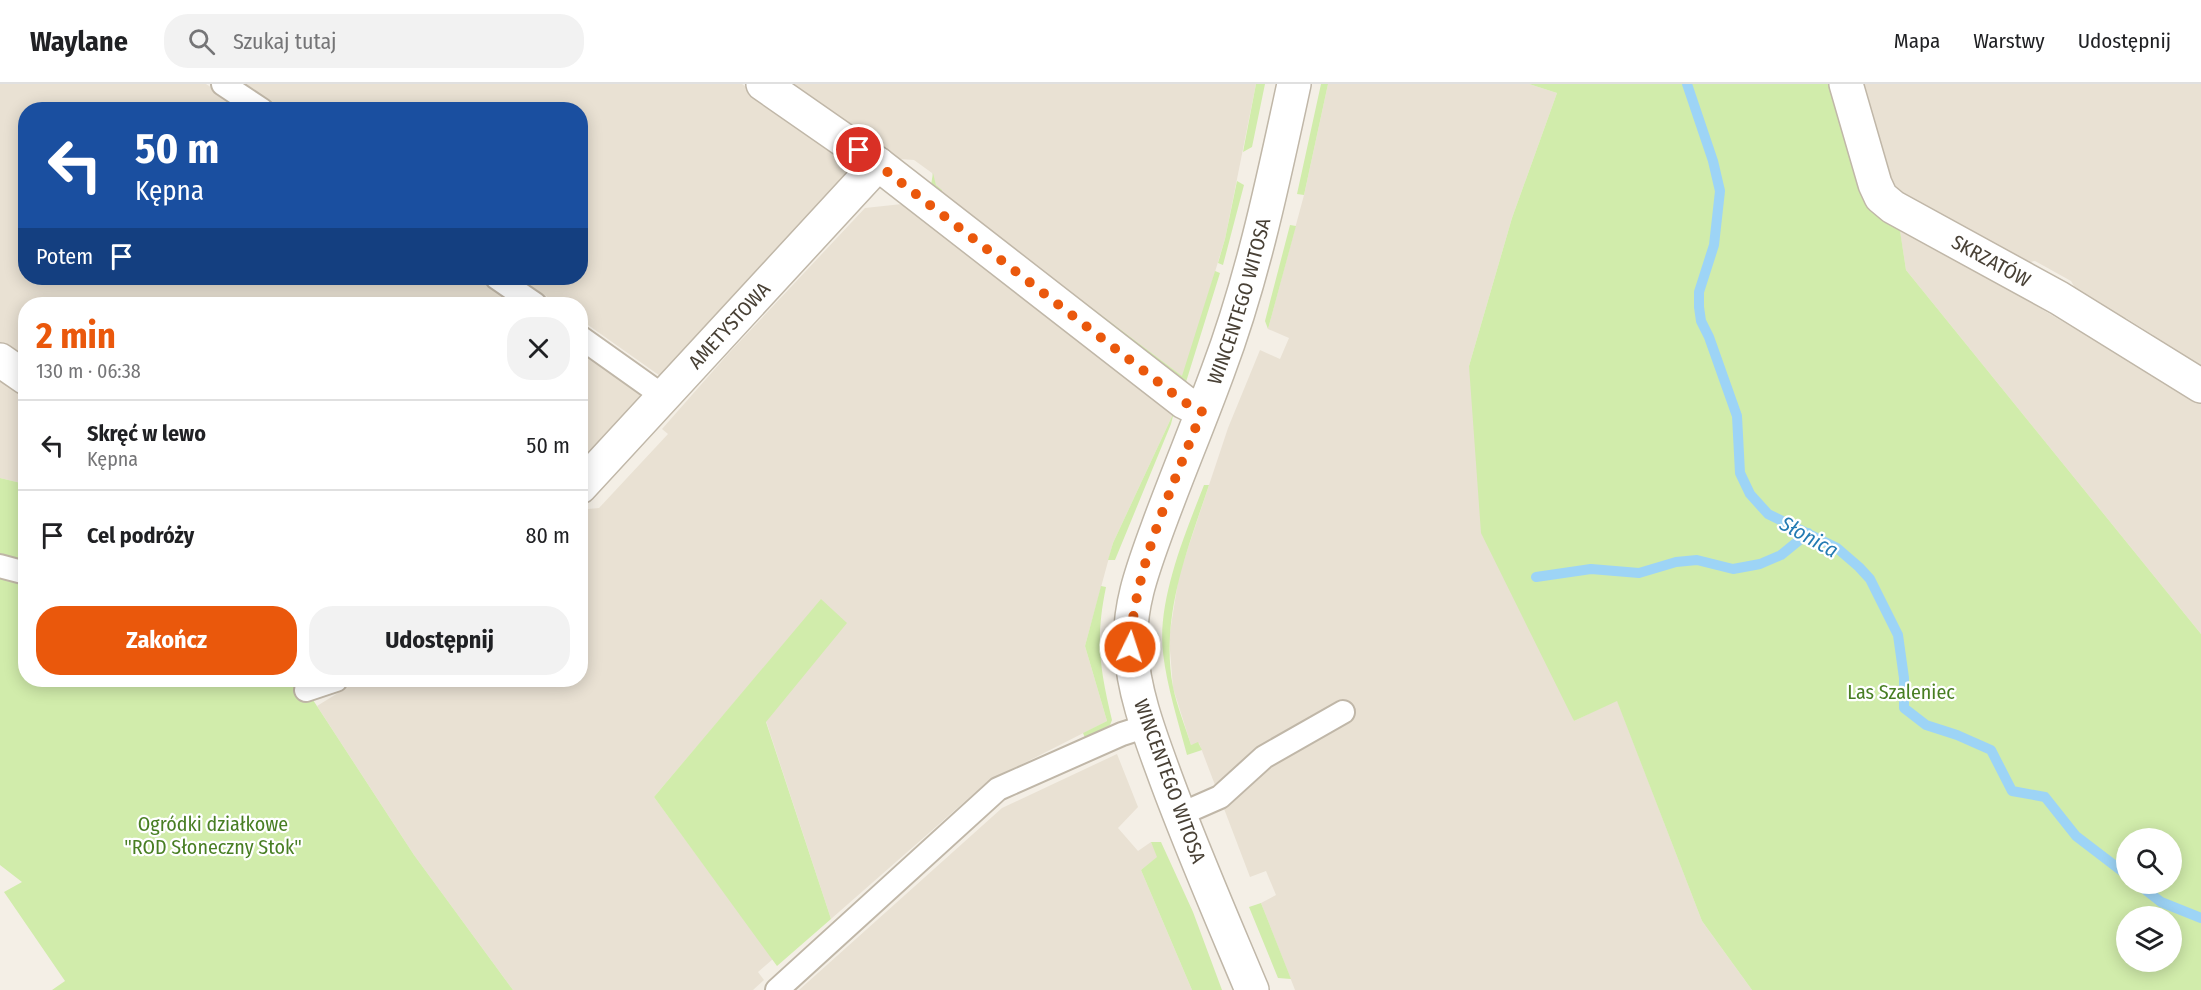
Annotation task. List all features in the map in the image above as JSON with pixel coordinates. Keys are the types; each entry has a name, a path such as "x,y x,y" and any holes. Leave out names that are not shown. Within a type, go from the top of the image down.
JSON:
{"street":[{"path":"763,84 878,164 1184,402 1202,411"},
{"name":"WINCENTEGO WITOSA","path":"1252,990 1179,815 1147,726 1138,695 1130,647 1133,607 1146,561 1233,329 1253,262 1294,84"},
{"name":"SKRZATÓW","path":"1846,84 1875,184 1881,197 1893,207 2060,298 2201,386"},
{"name":"AMETYSTOWA","path":"588,478 878,164"},
{"path":"0,360 18,372"}],"lane":[{"path":"223,84 250,102"},
{"path":"507,285 525,297"},
{"path":"588,343 663,396"},
{"path":"0,566 18,571"},
{"path":"306,690 315,687"},
{"path":"1179,815 1220,797 1264,757 1343,712"},
{"path":"777,990 998,789 1122,734 1147,726"}],"shaded area":[{"path":"0,84 206,84 233,102 18,102 18,285 494,285 512,297 18,297 18,356 0,344"},
{"path":"243,84 742,84 843,154 849,174 663,378 588,325 588,297 548,297 530,285 588,285 588,102 270,102"},
{"path":"789,84 1256,84 1225,239 1183,377 942,195 932,173 914,160 899,159"},
{"path":"1328,84 1529,84 1557,93 1512,218 1469,366 1574,721 1617,700 1702,921 1752,990 1295,990 1261,903 1276,895 1266,871 1250,877 1199,743 1191,745 1173,688 1169,638 1179,575 1228,428 1260,350 1280,359 1289,338 1268,329 1304,195"},
{"path":"1858,84 2201,84 2201,370 2154,342 2153,335 2126,318 2118,321 2081,299 2071,281 2035,261 2020,264 1892,188"},
{"path":"902,204 1174,412 1113,543 1085,646 1107,721 987,782 831,919 766,721 846,623 821,600 654,797 773,959 758,972 764,980 753,990 513,990 414,855 317,706 348,687 588,687 588,509 599,508 668,434 662,429 728,354 865,208"},
{"path":"1899,225 2201,403 2201,634 1906,270"},
{"path":"588,351 650,395 588,461"},
{"path":"0,381 18,393 18,482 0,478"},
{"path":"1117,754 1138,807 1118,828 1138,851 1151,842 1158,857 1141,870 1192,990 799,990 1002,808"}],"green space":[{"path":"1256,84 1265,84 1252,147 1243,152"},
{"path":"1321,84 1328,84 1304,195 1297,194"},
{"name":"Las Szaleniec","path":"1529,84 1834,84 1899,224 1906,270 2201,634 2201,990 1752,990 1702,921 1617,701 1574,721 1481,533 1469,366 1512,218 1557,93"},
{"path":"933,173 936,185 942,190 942,195 1182,376 1215,271 1220,273 1186,382 1178,383 1169,380 940,199 931,185"},
{"path":"1237,181 1244,185 1223,265 1218,263"},
{"path":"1290,225 1296,226 1268,329 1265,321"},
{"path":"1174,412 1115,560 1108,560 1113,543"},
{"name":"Ogródki działkowe \"ROD Słoneczny Stok\"","path":"0,478 18,482 18,687 305,687 414,855 513,990 52,990 65,981 4,892 22,882 0,865"},
{"path":"1204,485 1209,485 1178,584 1170,635 1173,687 1191,745 1198,742 1202,750 1187,755 1167,678 1162,633 1168,589"},
{"path":"1101,586 1106,587 1100,654 1112,720 1110,725 1085,738 1083,733 1107,721 1085,646"},
{"path":"821,599 847,623 766,722 831,919 777,966 654,797"},
{"path":"1151,842 1161,842 1193,912 1222,990 1192,990 1141,870 1157,857"},
{"path":"1261,903 1291,979 1278,978 1249,907"}],"waterway":[{"name":"Słonica","path":"1687,84 1713,161 1720,191 1714,245 1699,292 1701,321 1709,337 1737,416 1740,473 1750,494 1768,514 1837,548 1870,579 1898,635 1904,678 1904,708 1926,725 1991,750 2012,791 2045,797 2076,836 2116,867"},
{"path":"1536,577 1591,569 1639,573 1676,562 1697,560 1733,569 1760,564 1781,555 1808,533"},
{"name":"Słonica","path":"2151,894 2161,902 2201,918"}],"route":[{"path":"859,150 1184,402 1202,411 1138,587 1133,607 1130,647"}]}
